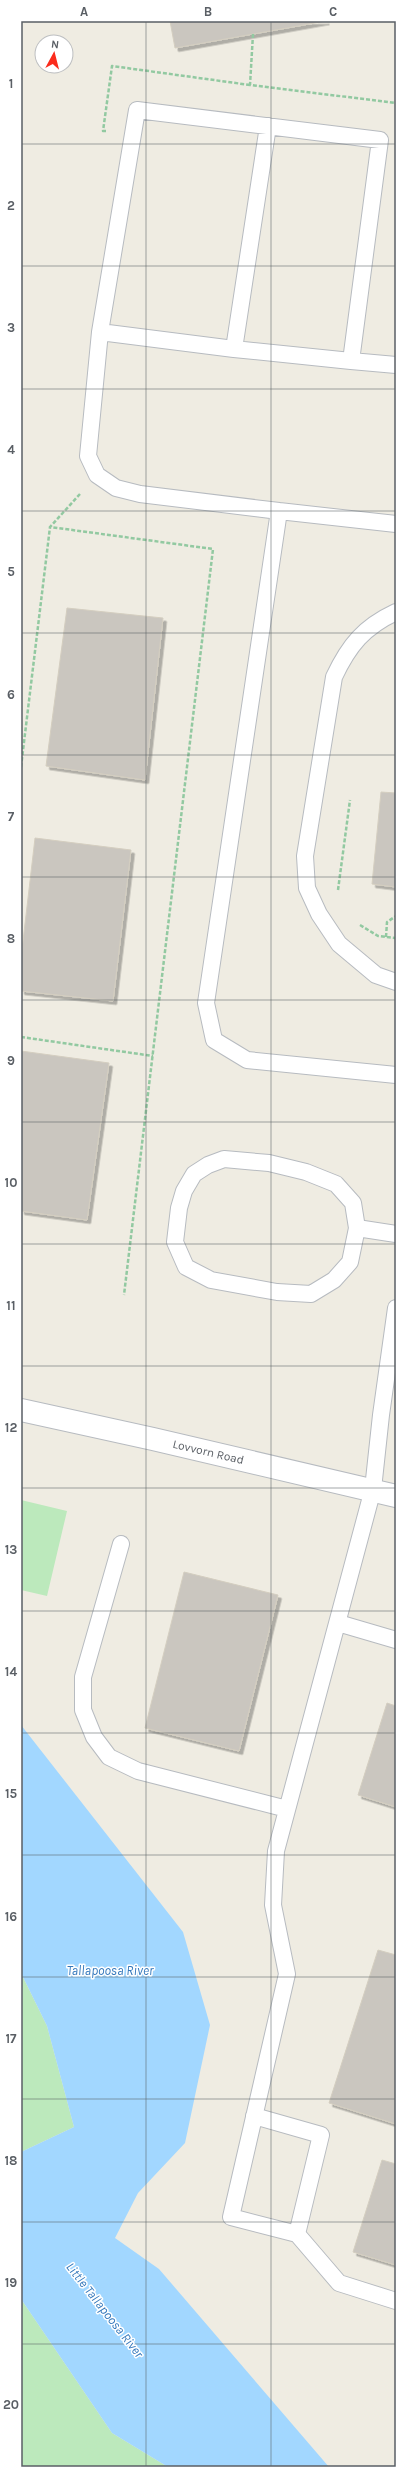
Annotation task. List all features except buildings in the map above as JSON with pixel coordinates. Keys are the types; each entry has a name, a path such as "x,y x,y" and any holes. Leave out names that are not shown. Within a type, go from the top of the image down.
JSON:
{"street":[{"name":"Lovvorn Road","path":"21,1410 373,1489 396,1496"}],"lane":[{"path":"351,361 380,140 137,110 100,332 88,456 97,475 116,488 140,494 396,524"},
{"path":"234,349 268,126"},
{"path":"100,332 234,349 396,365"},
{"path":"279,511 206,1003 214,1040 248,1060 396,1075"},
{"path":"396,612 376,622 346,652 334,677 305,856 307,888 319,914 339,944 376,975 396,982"},
{"path":"224,1159 269,1163 306,1172 336,1184 353,1203 357,1228 350,1262 334,1280 311,1294 277,1292 211,1280 186,1267 175,1242 179,1208 184,1191 194,1174 208,1165 224,1159"},
{"path":"357,1228 396,1234"},
{"path":"396,1308 381,1415 373,1489 276,1851 273,1905 287,1974 231,2217 297,2234 339,2283 396,2301"},
{"path":"121,1544 83,1677 83,1710 94,1737 109,1757 138,1771 287,1809"},
{"path":"338,1623 396,1640"},
{"path":"254,2116 321,2135 297,2234"}],"path":[{"path":"253,34 250,86 396,103"},
{"path":"21,767 50,527 97,475"},
{"path":"50,527 213,549 124,1295"},
{"path":"337,892 350,800"},
{"path":"386,937 387,922 396,916"},
{"path":"357,923 378,936 396,938"},
{"path":"21,1037 153,1056"}],"green space":[{"path":"21,1500 67,1511 47,1596 21,1590"},
{"path":"21,1973 47,2026 74,2127 21,2152"},
{"path":"21,2299 112,2433 168,2467 21,2467"}],"water":[{"name":"Tallapoosa River","path":"21,1725 183,1932 210,2025 185,2143 138,2193 115,2238 159,2269 329,2467 168,2467 112,2433 21,2299 21,2152 74,2127 47,2026 21,1973"}],"water label":[{"name":"Little Tallapoosa River","path":"105,2310"}]}
